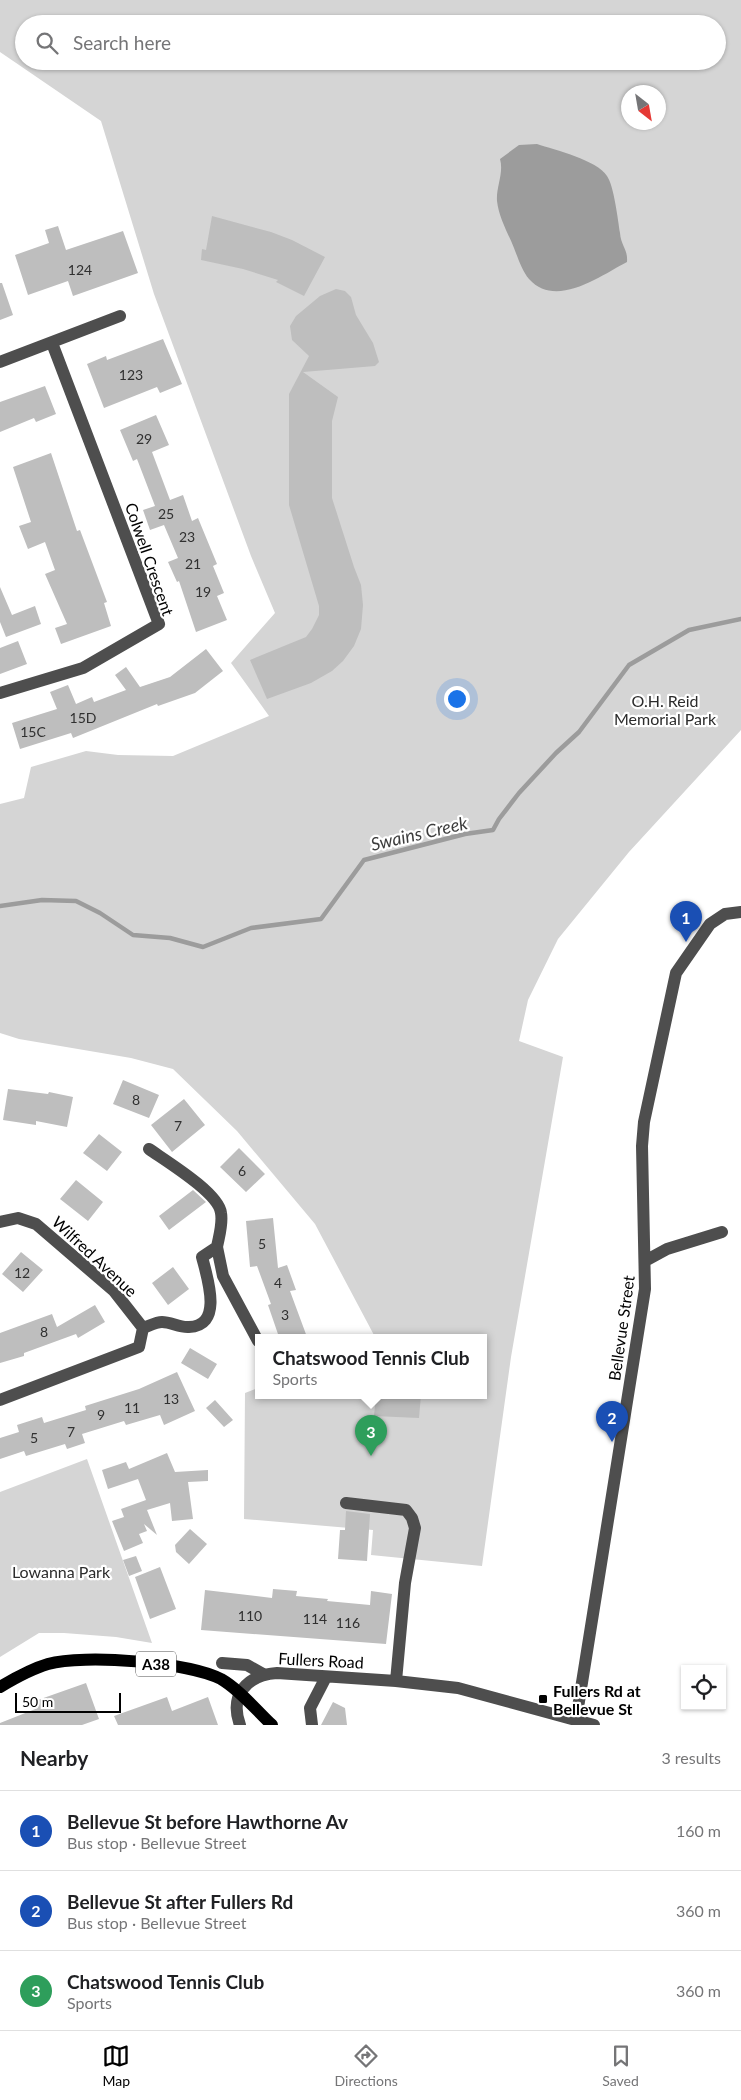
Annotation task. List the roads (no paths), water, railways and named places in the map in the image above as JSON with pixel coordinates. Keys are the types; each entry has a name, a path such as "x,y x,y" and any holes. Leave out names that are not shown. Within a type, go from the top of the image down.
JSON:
{"main road":[{"name":"A38","path":"0,1688 20,1676 48,1664 92,1660 146,1663 197,1670 222,1680 239,1693 272,1725"}],"street":[{"path":"0,362 120,316"},
{"name":"Colwell Crescent","path":"0,693 83,668 159,624 52,343"},
{"name":"Bellevue Street","path":"576,1720 634,1363 644,1289 643,1134 673,983 680,965 710,924 725,914 741,912"},
{"path":"149,1149 209,1192 221,1210 217,1247 223,1276 255,1335"},
{"name":"Wilfred Avenue","path":"0,1222 18,1218 36,1224 114,1291 143,1328"},
{"path":"645,1261 668,1249 722,1232"},
{"path":"0,1400 139,1347 143,1328 161,1322 190,1328 203,1322 210,1312 212,1296 202,1257 217,1247"},
{"path":"346,1503 406,1510 412,1518 415,1528 405,1584 396,1681"},
{"path":"222,1662 247,1665 263,1674"},
{"name":"Fullers Road","path":"239,1693 246,1684 263,1674 277,1673 396,1681 458,1688 594,1725"},
{"path":"312,1725 310,1708 326,1677"},
{"path":"239,1693 237,1716 240,1725"}],"waterway":[{"name":"Swains Creek","path":"0,906 42,900 76,901 100,913 133,935 170,938 203,947 251,928 321,919 364,860 465,834 493,830 519,793 556,753 579,732 629,665 689,630 741,619"}],"place":[{"name":"Bellevue St before Hawthorne Av","path":"686,942"},
{"name":"Bellevue St after Fullers Rd","path":"612,1442"},
{"name":"Chatswood Tennis Club","path":"371,1456"},
{"name":"Fullers Rd at Bellevue St","path":"543,1699"}],"park label":[{"name":"O.H. Reid Memorial Park","path":"665,709"},
{"name":"Lowanna Park","path":"61,1571"}]}
